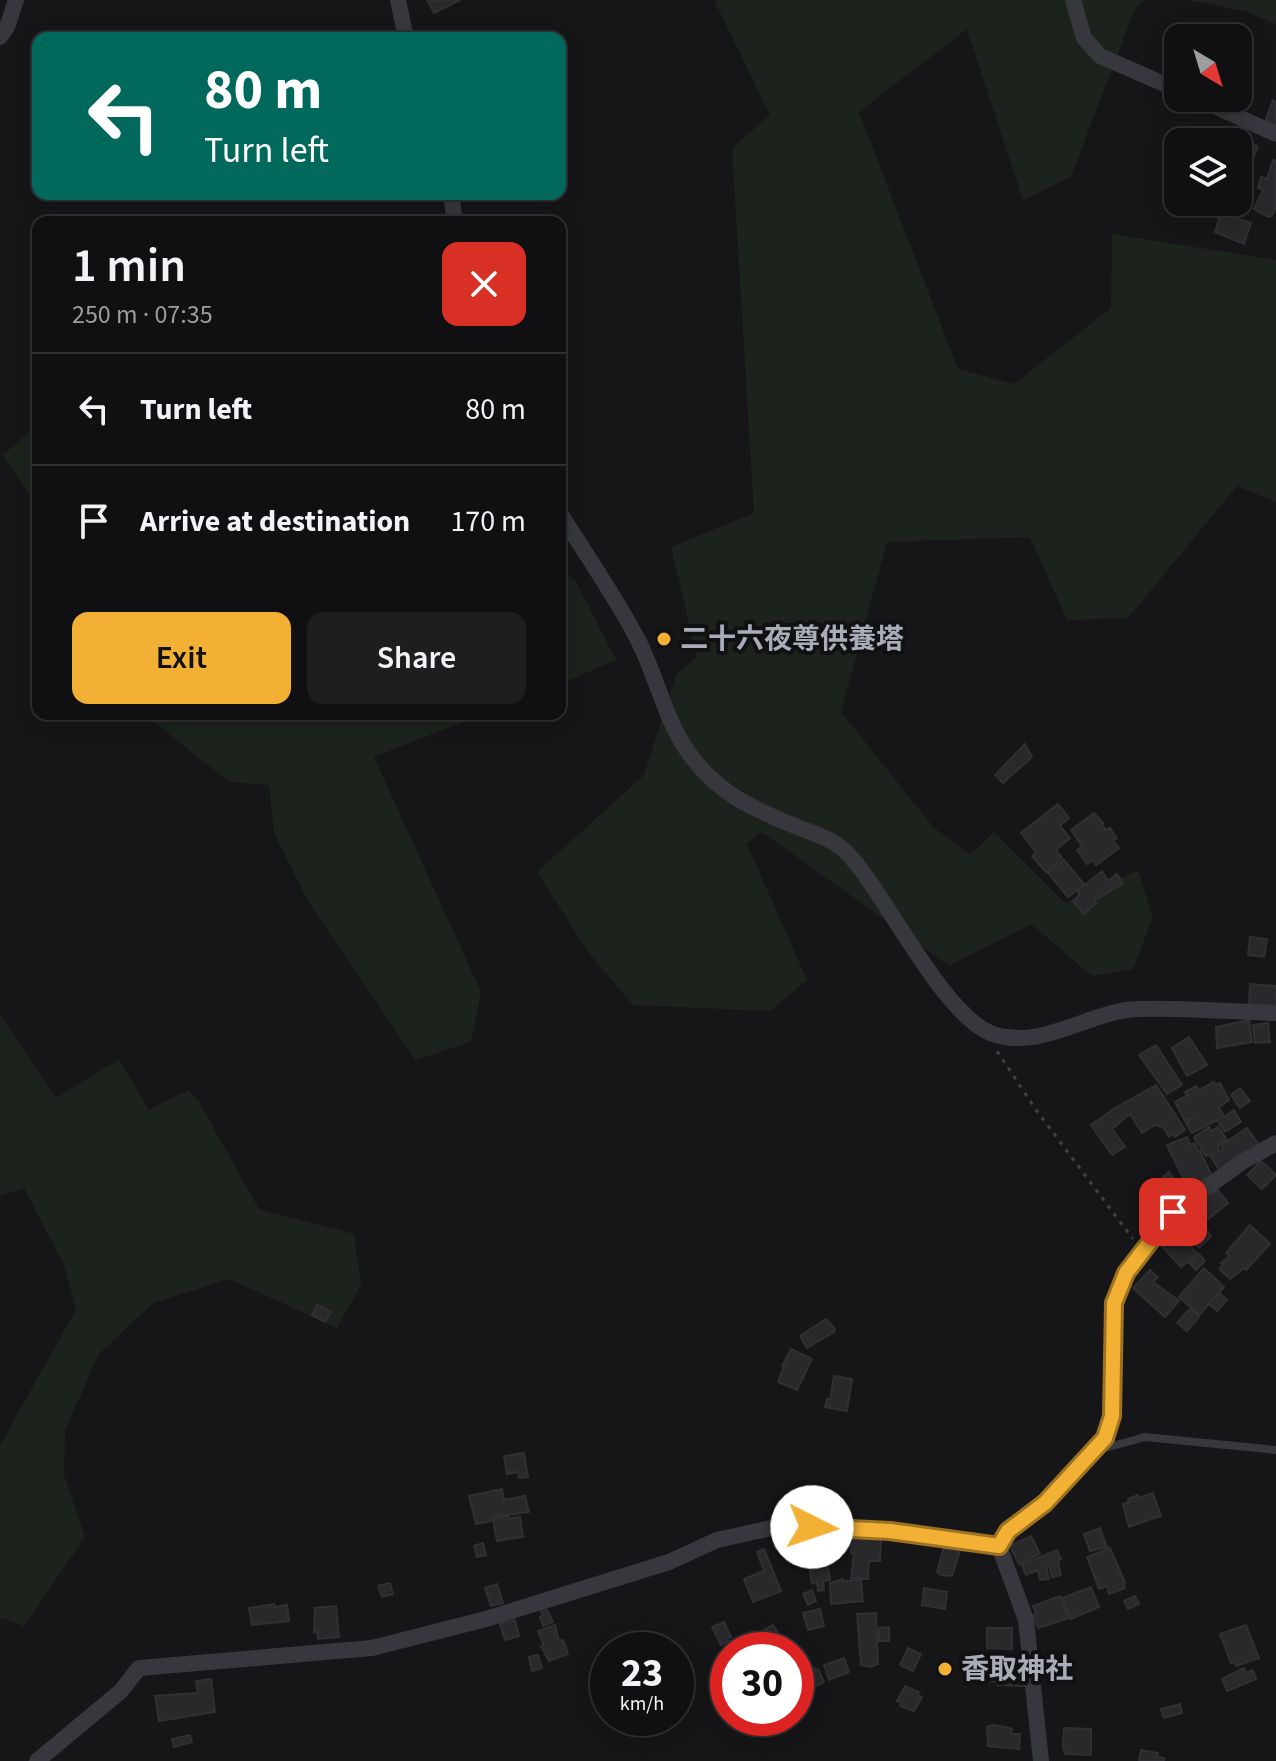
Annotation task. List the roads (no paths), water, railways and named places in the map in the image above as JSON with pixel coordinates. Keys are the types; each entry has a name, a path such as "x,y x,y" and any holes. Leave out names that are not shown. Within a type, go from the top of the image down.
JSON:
{"street":[{"path":"0,37 7,27 16,0"},
{"path":"398,0 405,32"},
{"path":"1073,0 1084,38 1100,56 1164,84"},
{"path":"1228,112 1276,134"},
{"path":"566,523 639,643 682,742 704,773 746,805 842,848 865,875 930,971 961,1011 981,1028 995,1035 1021,1038 1060,1031 1137,1009 1276,1013"},
{"path":"999,1546 1008,1531 1045,1503 1105,1438 1112,1416 1114,1303 1126,1273 1173,1212 1242,1162 1276,1143"},
{"path":"37,1761 121,1691 139,1668 372,1648 486,1619 669,1562 717,1540 776,1527 890,1531 999,1546"},
{"path":"999,1546 1026,1620 1041,1761"}],"lane":[{"path":"1097,1450 1145,1437 1276,1450"}],"place":[{"name":"二十六夜尊供養塔","path":"664,639"},
{"name":"香取神社","path":"945,1669"}]}
